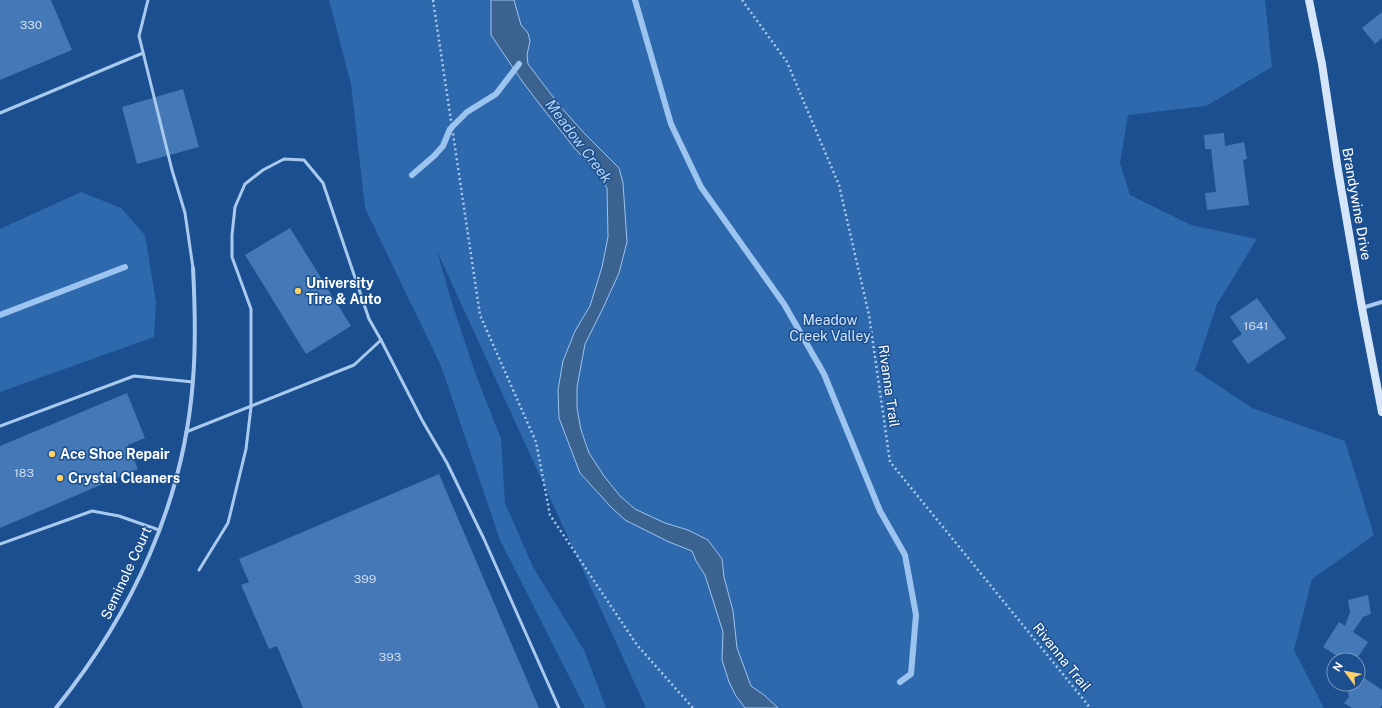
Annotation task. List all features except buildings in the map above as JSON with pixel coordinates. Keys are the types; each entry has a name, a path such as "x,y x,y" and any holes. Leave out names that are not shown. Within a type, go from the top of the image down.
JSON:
{"street":[{"name":"Brandywine Drive","path":"1309,0 1322,64 1338,170 1382,412"},
{"name":"Seminole Court","path":"56,708 80,678 110,632 132,594 169,502 186,432 193,382 195,325 193,268"},
{"path":"1362,308 1382,302"}],"lane":[{"path":"148,0 139,36 172,170 185,213 193,268"},
{"path":"0,113 143,53"},
{"path":"199,570 228,523 246,448 251,406 251,309 232,257 232,234 235,207 246,184 263,170 284,159 304,160 323,183 369,319 422,420 447,463 484,539 559,708"},
{"path":"186,432 354,365 381,340"},
{"path":"0,426 134,376 193,382"},
{"path":"0,544 92,511 119,516 159,530"}],"path":[{"path":"434,0 480,315 536,442 550,515 637,645 693,708"},
{"name":"Rivanna Trail","path":"742,0 787,62 839,185 869,315 890,462 1089,708"}],"green space":[{"name":"Meadow Creek Valley","path":"329,0 1265,0 1272,67 1206,106 1128,115 1120,163 1130,195 1191,225 1257,239 1217,304 1195,370 1252,408 1345,441 1374,535 1312,579 1294,650 1324,708 646,708 437,251 452,303 476,375 501,439 505,503 533,567 584,650 606,708 585,708 500,540 441,366 365,208 351,84"},
{"path":"81,192 121,208 145,235 156,302 154,337 0,392 0,229"}],"water":[{"name":"Meadow Creek","path":"491,0 514,0 521,25 528,33 530,41 527,55 528,64 560,106 584,133 619,168 623,183 627,242 619,273 585,344 577,387 577,408 581,430 589,453 604,476 620,496 635,509 665,523 688,530 708,540 722,559 724,577 733,611 737,648 751,686 764,695 778,708 745,708 736,696 729,682 722,660 723,632 705,575 696,561 692,551 669,542 625,520 580,473 559,418 558,390 563,361 575,331 590,306 602,267 608,237 607,188 595,169 576,150 522,81 491,35"}],"waterway":[{"path":"635,0 671,124 701,187 784,304 824,374 880,511 905,555 916,615 911,674 900,682"},
{"path":"412,175 443,146 450,129 467,112 496,94 519,64"},
{"path":"0,315 125,267"}],"place":[{"name":"University Tire & Auto","path":"298,291"},
{"name":"Ace Shoe Repair","path":"52,454"},
{"name":"Crystal Cleaners","path":"60,478"}]}
